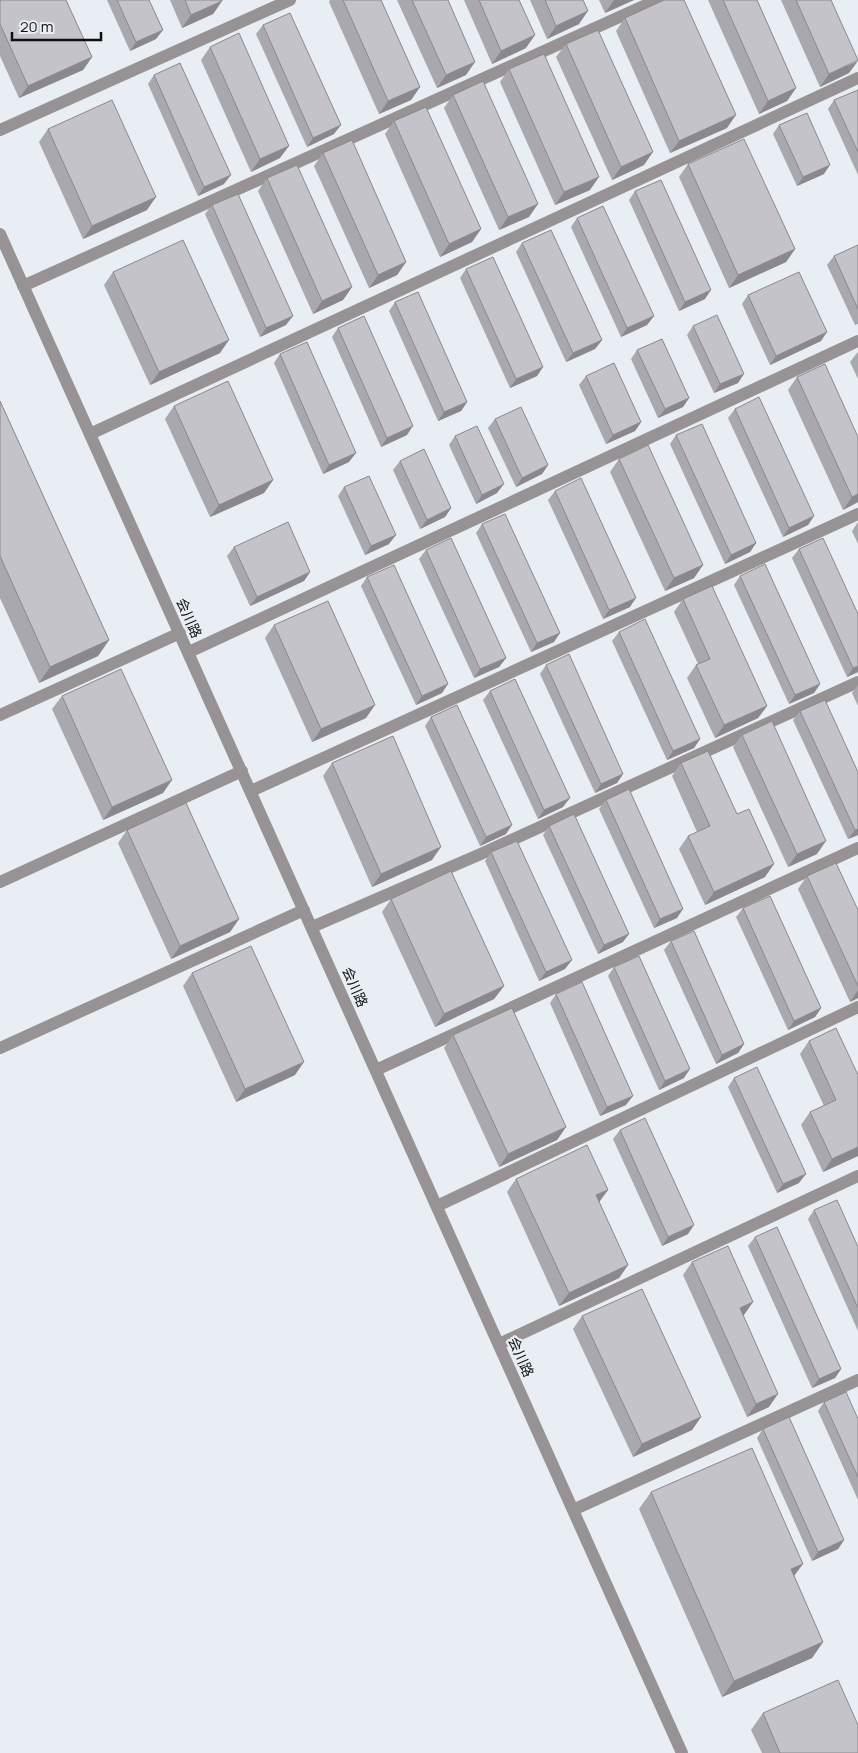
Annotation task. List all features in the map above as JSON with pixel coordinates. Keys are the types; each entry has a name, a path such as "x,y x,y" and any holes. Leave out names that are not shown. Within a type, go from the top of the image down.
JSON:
{"street":[{"path":"0,130 290,0"},
{"path":"23,286 657,0"},
{"path":"90,434 858,78"},
{"name":"会川路","path":"0,234 682,1753"},
{"path":"189,652 858,341"},
{"path":"251,791 858,514"},
{"path":"0,715 180,633"},
{"path":"312,926 483,853 858,682"},
{"path":"0,882 242,771"},
{"path":"376,1070 858,848"},
{"path":"0,1048 304,910"},
{"path":"437,1206 858,1007"},
{"path":"499,1344 858,1176"},
{"path":"573,1510 858,1380"}],"building":[{"path":"0,0 66,0 92,57 28,86 0,24"},
{"path":"117,0 149,0 163,30 136,42"},
{"path":"185,0 222,0 222,1 191,15"},
{"path":"343,0 381,0 420,87 388,101"},
{"path":"412,0 448,0 475,62 446,75"},
{"path":"479,0 519,0 535,35 501,51"},
{"path":"545,0 583,0 588,11 556,26"},
{"path":"664,0 684,0 736,115 679,141 625,18"},
{"path":"723,0 757,0 796,88 768,101"},
{"path":"796,0 831,0 858,60 829,74"},
{"path":"290,13 341,125 313,138 263,25"},
{"path":"598,30 653,152 621,167 566,44"},
{"path":"239,33 289,146 260,159 210,47"},
{"path":"544,54 599,177 564,192 509,69"},
{"path":"180,63 231,175 204,187 154,75"},
{"path":"483,81 538,204 508,217 453,95"},
{"path":"858,90 858,152 834,100"},
{"path":"112,100 156,197 92,226 48,129"},
{"path":"426,107 481,229 449,244 394,121"},
{"path":"807,113 830,165 803,177 779,125"},
{"path":"744,139 795,249 738,275 688,164"},
{"path":"352,140 406,262 378,275 323,153"},
{"path":"297,165 352,287 322,301 267,178"},
{"path":"661,180 711,290 685,302 635,191"},
{"path":"238,194 293,316 266,328 212,205"},
{"path":"603,206 654,316 627,328 577,218"},
{"path":"551,230 602,340 573,353 522,243"},
{"path":"183,240 229,340 159,372 113,272"},
{"path":"858,245 858,309 834,256"},
{"path":"493,257 543,367 516,379 466,269"},
{"path":"799,272 827,332 776,356 748,295"},
{"path":"418,292 467,402 444,412 395,302"},
{"path":"717,315 744,374 720,384 693,326"},
{"path":"364,316 413,426 387,438 338,328"},
{"path":"662,339 689,398 665,409 637,350"},
{"path":"307,342 356,453 329,465 280,354"},
{"path":"614,363 641,422 613,435 586,376"},
{"path":"825,364 858,437 858,494 852,497 797,377"},
{"path":"228,381 273,480 219,505 174,406"},
{"path":"759,397 814,516 789,528 735,409"},
{"path":"0,401 109,640 50,667 0,556"},
{"path":"521,407 548,465 522,478 495,419"},
{"path":"702,424 756,543 731,555 676,435"},
{"path":"477,426 504,484 482,495 455,436"},
{"path":"648,445 703,565 674,578 619,459"},
{"path":"424,449 451,508 427,520 400,461"},
{"path":"369,476 396,535 371,546 344,487"},
{"path":"581,478 636,598 609,610 555,491"},
{"path":"505,514 560,633 537,643 482,524"},
{"path":"288,522 310,572 257,597 234,547"},
{"path":"451,538 506,658 480,669 426,550"},
{"path":"823,538 858,614 858,666 853,668 799,549"},
{"path":"765,564 820,684 795,695 740,576"},
{"path":"394,565 448,684 422,696 367,577"},
{"path":"712,586 767,706 724,725 696,665 710,659 683,599"},
{"path":"328,601 375,705 321,729 274,625"},
{"path":"645,619 700,739 673,751 619,632"},
{"path":"569,654 623,774 601,784 546,665"},
{"path":"121,669 172,780 112,807 62,696"},
{"path":"515,679 570,798 544,810 490,691"},
{"path":"825,700 858,772 858,829 855,830 800,711"},
{"path":"457,705 512,825 486,837 431,717"},
{"path":"772,721 826,841 797,854 742,735"},
{"path":"393,736 441,847 381,874 332,763"},
{"path":"708,751 737,814 749,809 774,864 714,892 688,836 710,826 681,763"},
{"path":"629,789 683,909 660,919 606,800"},
{"path":"186,803 239,919 180,946 127,830"},
{"path":"574,814 629,934 604,945 549,826"},
{"path":"517,841 572,960 546,972 491,852"},
{"path":"836,863 858,910 858,986 807,876"},
{"path":"451,871 504,986 444,1014 391,899"},
{"path":"770,896 821,1008 794,1021 743,908"},
{"path":"694,931 744,1044 722,1055 671,941"},
{"path":"251,946 304,1062 245,1089 192,973"},
{"path":"639,956 690,1069 665,1081 614,967"},
{"path":"582,982 633,1096 607,1107 556,994"},
{"path":"512,1008 566,1127 508,1154 453,1035"},
{"path":"836,1028 858,1075 858,1147 832,1159 810,1112 836,1100 809,1041"},
{"path":"757,1067 806,1174 783,1184 734,1078"},
{"path":"645,1118 694,1225 668,1237 620,1130"},
{"path":"587,1145 608,1190 596,1195 628,1265 569,1293 516,1179"},
{"path":"837,1200 858,1247 858,1308 814,1210"},
{"path":"777,1227 841,1369 819,1379 755,1237"},
{"path":"728,1246 753,1302 740,1308 778,1394 756,1404 692,1262"},
{"path":"642,1289 701,1417 642,1444 582,1316"},
{"path":"846,1392 858,1419 858,1477 824,1402"},
{"path":"789,1417 844,1540 818,1552 763,1429"},
{"path":"752,1448 803,1564 791,1569 823,1642 734,1681 651,1492"},
{"path":"838,1680 858,1725 858,1753 780,1753 763,1713"}]}
